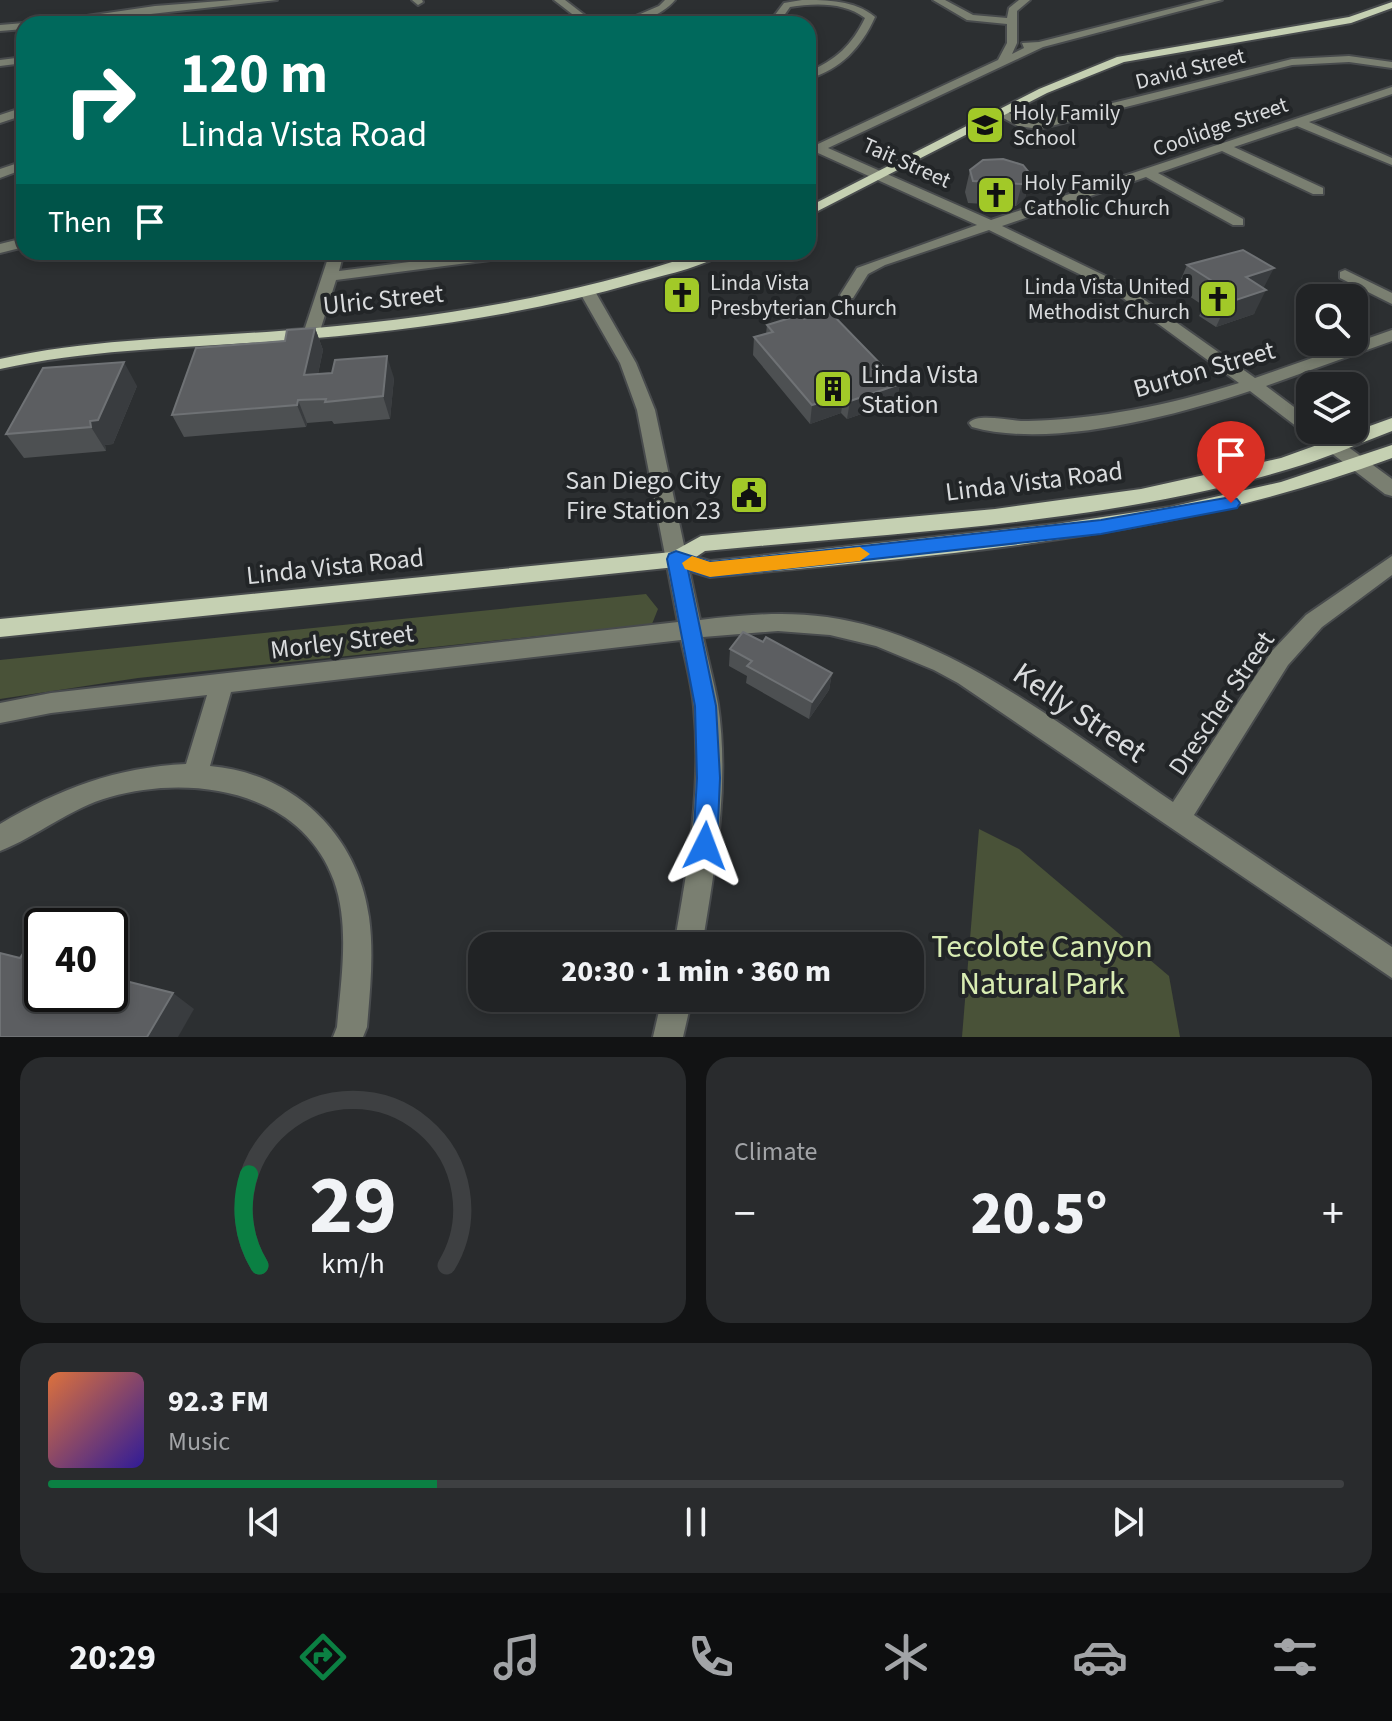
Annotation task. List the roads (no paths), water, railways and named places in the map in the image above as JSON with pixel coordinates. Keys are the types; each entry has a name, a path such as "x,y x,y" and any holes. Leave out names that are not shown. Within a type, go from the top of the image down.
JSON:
{"main road":[{"path":"1043,91 1044,86 1083,67 1124,53 1346,17 1387,0"},
{"path":"816,208 1043,91 1135,56 1351,20 1392,5"},
{"name":"Ulric Street","path":"0,364 54,354 428,322 588,293 692,260"},
{"name":"Linda Vista Road","path":"676,559 701,544 1123,499 1245,475 1392,424"},
{"name":"Linda Vista Road","path":"0,628 676,559 710,569 1101,527 1252,498 1392,451"}],"street":[{"path":"118,16 272,0"},
{"path":"559,0 580,16"},
{"path":"642,16 662,8 670,0"},
{"path":"779,16 787,5 830,0 857,6 870,17 859,43 838,61 816,72"},
{"path":"938,0 971,18 1011,21"},
{"path":"1001,64 1012,43 1012,10 1025,0"},
{"path":"816,147 1039,45 1217,0"},
{"path":"1012,43 1039,45"},
{"name":"David Street","path":"1000,113 1022,123 1039,125 1292,62 1349,59 1392,65"},
{"name":"Coolidge Street","path":"848,295 862,271 880,262 1392,90"},
{"path":"1366,98 1392,108"},
{"path":"1296,121 1390,162"},
{"path":"1223,147 1318,191"},
{"name":"Tait Street","path":"816,151 991,226 1117,287 1150,308 1296,417"},
{"path":"1146,172 1238,222"},
{"path":"311,334 334,260"},
{"path":"327,277 460,260"},
{"path":"1345,275 1392,299"},
{"path":"588,293 628,363 646,410 706,706 709,778 705,846 690,932"},
{"name":"Burton Street","path":"978,423 1003,429 1079,424 1153,414 1253,385 1392,335"},
{"name":"Tait Street","path":"1332,444 1392,489"},
{"name":"Drescher Street","path":"1177,819 1280,658 1314,621 1392,564"},
{"name":"Kelly Street","path":"691,631 776,622 842,627 887,638 966,676 1392,964"},
{"name":"Morley Street","path":"0,713 51,703 691,631"},
{"path":"195,776 222,684"},
{"path":"0,838 71,799 128,781 213,775 266,790 298,810 323,834 347,879 359,939 352,1027 348,1037"},
{"path":"668,1037 674,1012"}],"place":[{"name":"Holy Family School","path":"985,125"},
{"name":"Holy Family Catholic Church","path":"996,195"},
{"name":"Linda Vista Presbyterian Church","path":"682,295"},
{"name":"Linda Vista United Methodist Church","path":"1218,299"},
{"name":"Linda Vista Station","path":"833,389"},
{"name":"San Diego City Fire Station 23","path":"749,495"}],"park label":[{"name":"Tecolote Canyon Natural Park","path":"1042,964"}]}
